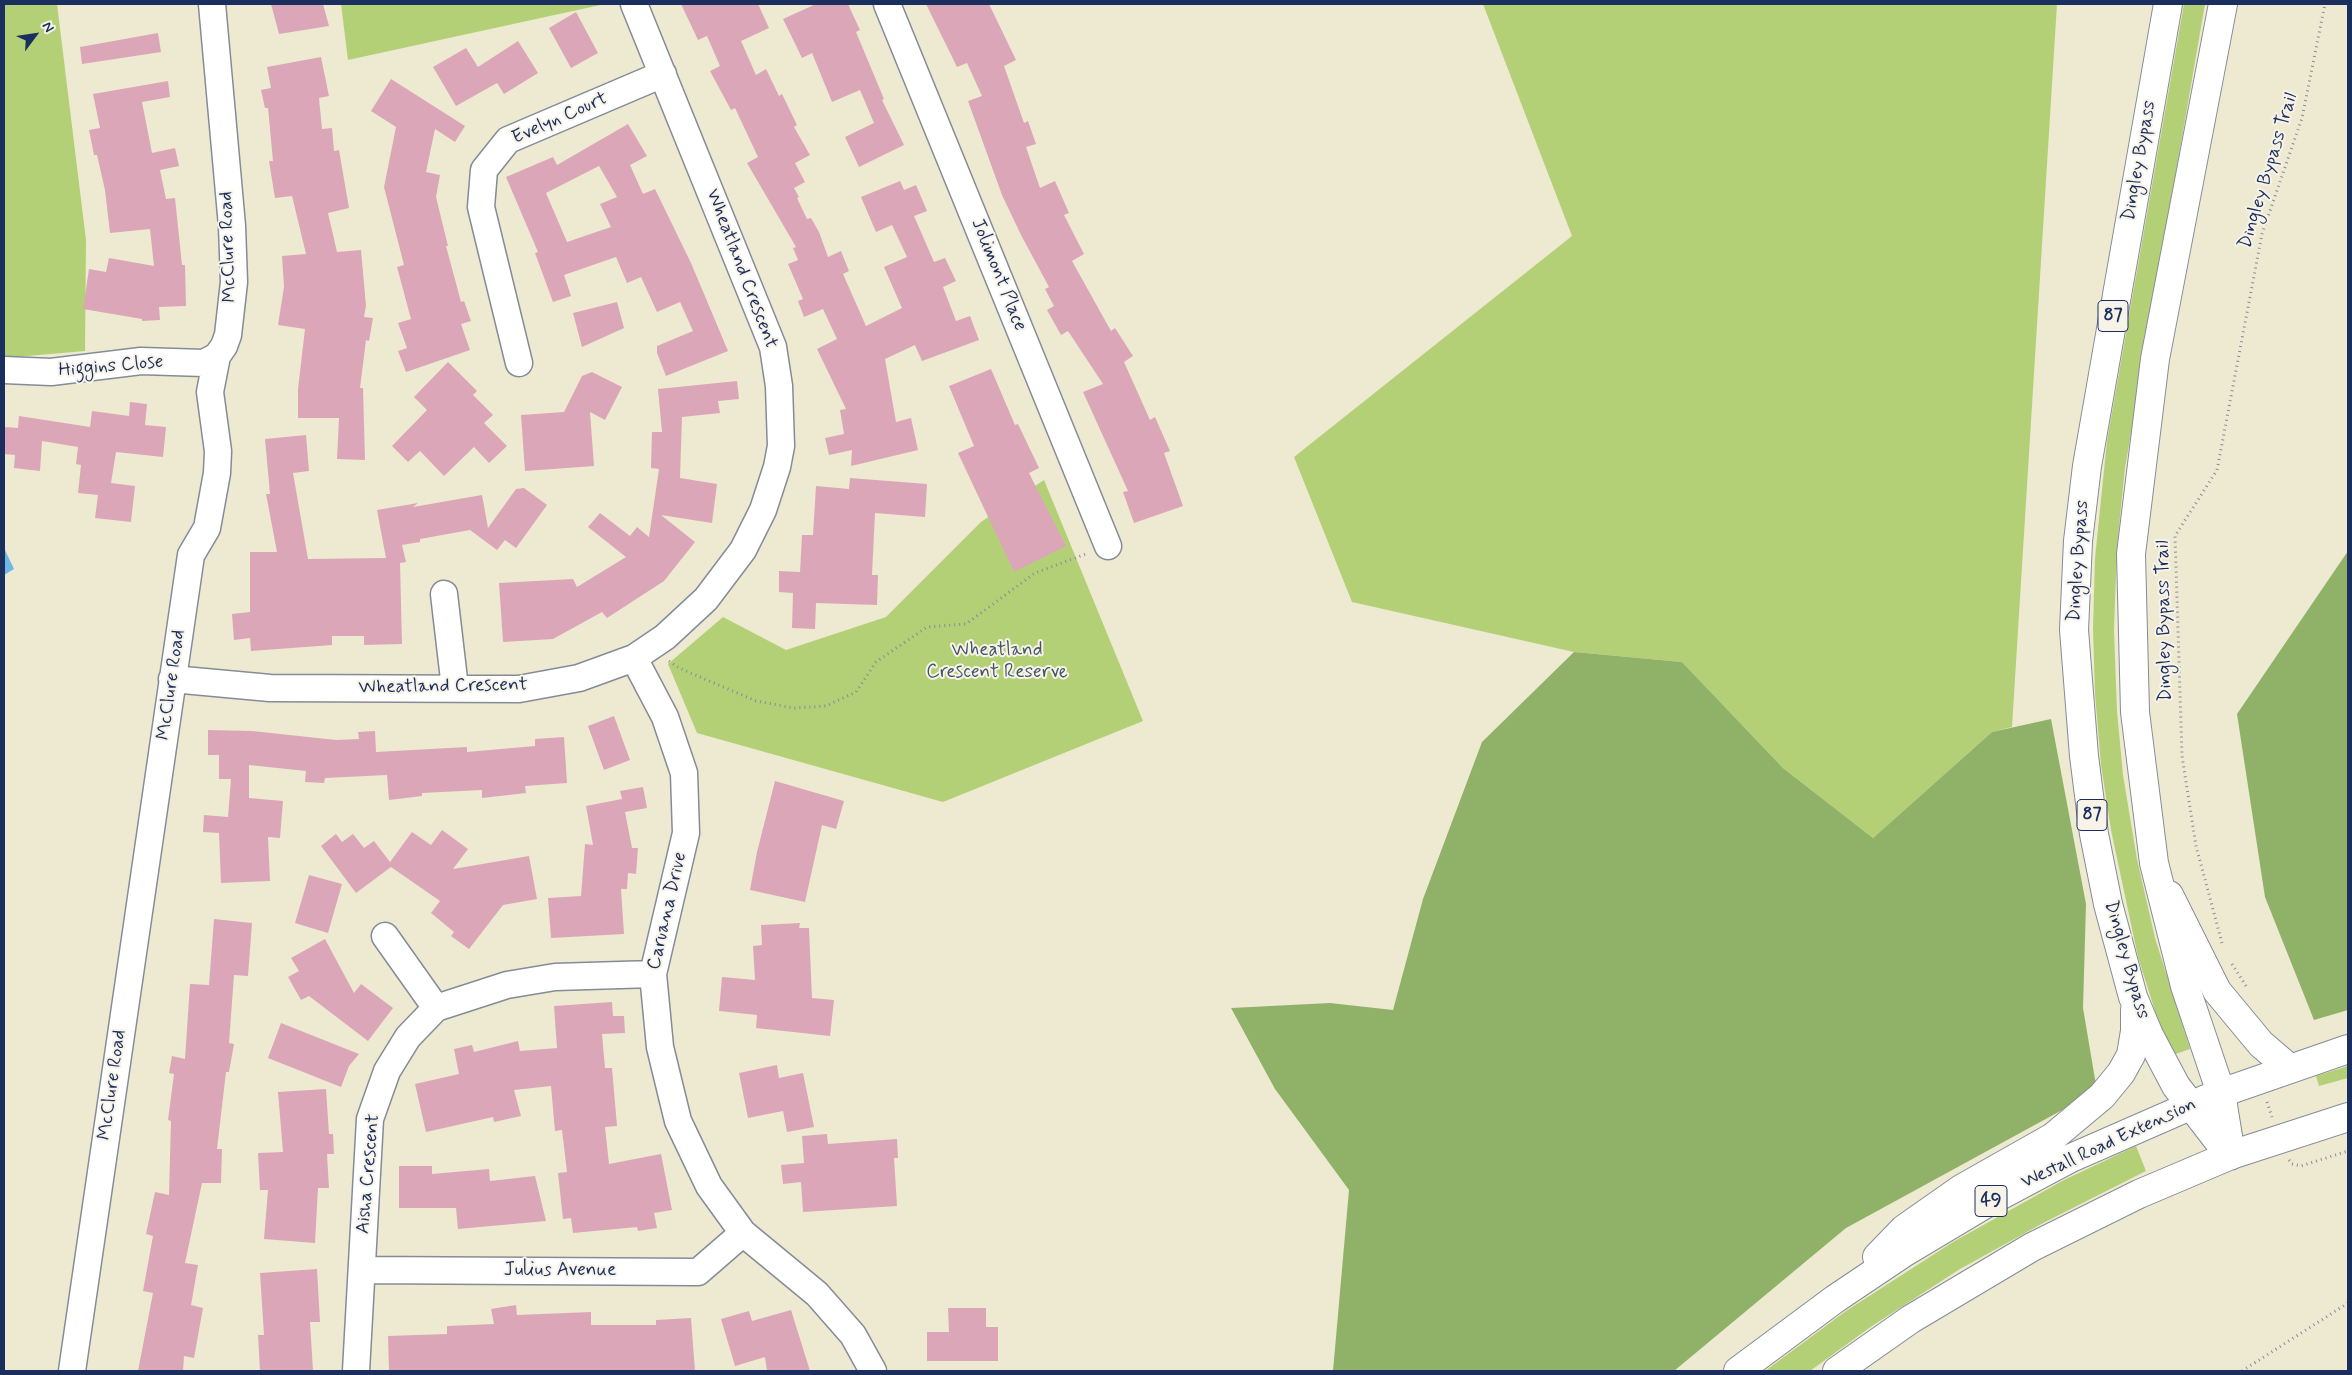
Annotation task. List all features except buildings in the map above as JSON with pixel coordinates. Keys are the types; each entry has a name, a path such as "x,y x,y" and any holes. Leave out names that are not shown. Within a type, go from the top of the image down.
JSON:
{"main road":[{"name":"Dingley Bypass","path":"2168,4 2087,466 2078,541 2074,630 2084,756 2094,834 2108,904 2133,997 2157,1052 2176,1086 2190,1105"},
{"path":"2223,4 2155,359 2131,554 2135,712 2154,863 2186,986 2221,1093 2231,1156"},
{"path":"2154,863 2198,956 2217,991 2261,1044 2290,1068"},
{"path":"1835,1299 1904,1229 1961,1189 2053,1137 2102,1096 2121,1073 2131,1054 2136,1021 2133,997"},
{"name":"Westall Road Extension","path":"1738,1371 1835,1299 1905,1252 1992,1200 2071,1158 2190,1105 2258,1079 2348,1049"},
{"name":"87","path":"2190,1105 2231,1156"},
{"path":"1837,1371 1911,1319 2032,1247 2139,1194 2231,1156 2280,1138 2348,1117"}],"street":[{"name":"McClure Road","path":"72,1371 191,555 203,537 212,508 218,451 210,392 217,356 224,346 228,335 234,282 232,226 223,144 212,4"},
{"name":"Wheatland Crescent","path":"172,679 270,688 519,689 579,678 643,652 706,600 743,550 763,510 772,486 781,446 782,430 777,368 770,338 634,4"},
{"name":"Jolimont Place","path":"887,4 1108,546"},
{"name":"Evelyn Court","path":"519,363 481,207 484,170 508,140 663,74"},
{"name":"Higgins Close","path":"4,370 51,372 141,361 204,364 217,356"},
{"path":"444,594 455,688"},
{"name":"Caruana Drive","path":"643,652 684,773 686,832 653,974 660,1047 678,1121 709,1186 743,1233 817,1294 853,1335 873,1371"},
{"path":"385,936 436,1008"},
{"name":"Aisha Crescent","path":"356,1371 370,1118 387,1071 408,1037 436,1008 507,985 555,977 653,974"},
{"name":"Julius Avenue","path":"362,1270 698,1272 743,1233"}],"path":[{"name":"Dingley Bypass Trail","path":"2223,950 2196,846 2182,756 2175,536 2217,470 2262,234 2302,118 2325,4"},
{"path":"643,652 756,701 794,708 826,706 856,692 876,662 927,627 966,624 1035,573 1108,546"},
{"path":"2228,957 2250,993"},
{"path":"2258,1079 2280,1138"},
{"path":"2242,1371 2348,1303"}],"green space":[{"path":"4,4 57,4 86,240 85,351 4,358"},
{"path":"341,4 605,4 348,60"},
{"path":"1483,4 2057,4 2012,727 1992,732 1873,838 1783,768 1682,662 1574,652 1352,602 1294,457 1572,236"},
{"path":"2184,4 2205,4 2125,468 2117,547 2114,629 2117,711 2123,775 2137,859 2155,938 2190,1049 2173,1055 2162,1033 2138,957 2111,830 2101,765 2095,694 2093,629 2095,558 2107,441"},
{"name":"Wheatland Crescent Reserve","path":"1044,480 1143,721 943,802 697,733 668,664 723,617 786,650 886,617 981,522"},
{"path":"2348,551 2348,1010 2314,1020 2265,897 2237,714"},
{"path":"1574,652 1682,662 1783,768 1873,838 1992,732 2051,719 2086,904 2083,1008 2097,1091 1846,1228 1674,1371 1333,1371 1349,1190 1275,1089 1231,1008 1330,1003 1393,1010 1423,899 1482,742"},
{"path":"2348,1066 2348,1078 2319,1086 2316,1076"},
{"path":"2136,1146 2146,1171 2045,1222 1960,1269 1872,1326 1810,1371 1765,1371 1846,1311 1953,1242 2064,1180"}],"water":[{"path":"4,548 14,569 4,575"}]}
